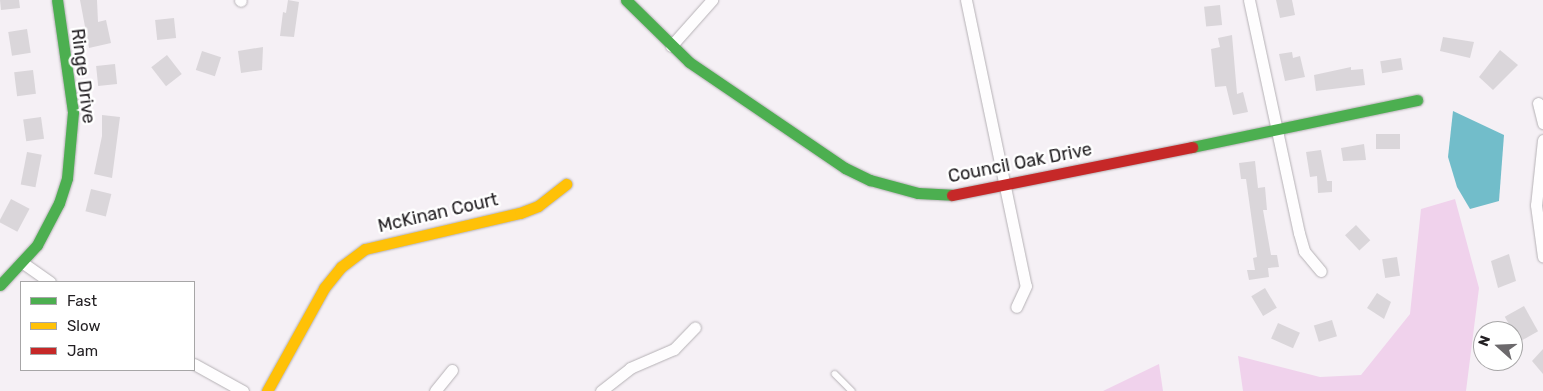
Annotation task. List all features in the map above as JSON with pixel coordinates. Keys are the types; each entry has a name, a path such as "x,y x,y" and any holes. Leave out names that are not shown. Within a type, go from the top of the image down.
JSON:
{"street":[{"name":"Ringe Drive","path":"0,285 23,263 37,245 56,210 71,158 73,112 57,0"},
{"name":"Council Oak Drive","path":"626,0 671,46 845,168 894,189 942,196 1005,186 1417,100"},
{"path":"671,46 712,0"},
{"path":"966,0 1026,286 1016,306"},
{"path":"1249,0 1304,251 1321,271"},
{"path":"1538,103 1543,123"},
{"path":"1543,140 1536,206 1543,258"},
{"name":"McKinan Court","path":"267,391 324,288 341,267 365,249 394,240 520,213 538,206 566,184"},
{"path":"23,263 49,281"},
{"path":"601,391 630,368 674,349 695,327"},
{"path":"195,365 243,391"},
{"path":"434,391 452,370"}],"lane":[{"path":"835,374 852,391"}],"shaded area":[{"path":"1455,199 1479,288 1475,321 1473,321 1466,391 1243,391 1238,356 1320,377 1361,375 1410,314 1421,209"},
{"path":"1159,364 1163,391 1103,391"}],"water":[{"path":"1453,111 1504,135 1499,201 1470,209 1457,187 1448,157"}],"building":[{"path":"0,0 19,0 20,8 1,10"},
{"path":"80,0 97,0 98,22 106,20 111,43 89,48"},
{"path":"288,0 299,2 294,37 280,36 283,12 286,13"},
{"path":"1276,0 1292,0 1295,15 1280,18"},
{"path":"1220,5 1222,25 1206,27 1204,7"},
{"path":"174,18 176,38 157,40 155,20"},
{"path":"27,29 31,53 12,56 8,32"},
{"path":"1232,35 1237,94 1243,92 1248,112 1233,115 1226,86 1215,87 1211,49 1220,47 1218,38"},
{"path":"1443,37 1474,42 1470,58 1440,51"},
{"path":"263,47 262,70 241,73 238,51"},
{"path":"1500,50 1518,65 1493,90 1479,77"},
{"path":"202,51 221,57 215,76 196,70"},
{"path":"1292,52 1293,58 1300,56 1305,77 1285,81 1279,54"},
{"path":"167,55 182,74 166,86 151,67"},
{"path":"1401,58 1403,70 1382,73 1380,61"},
{"path":"115,64 117,84 98,86 96,66"},
{"path":"1351,67 1351,70 1363,69 1365,85 1316,91 1314,75"},
{"path":"33,70 36,94 17,96 14,72"},
{"path":"102,115 120,117 112,178 94,174 102,136"},
{"path":"41,117 44,139 26,141 23,120"},
{"path":"1376,134 1400,134 1400,149 1376,149"},
{"path":"1364,144 1366,160 1343,161 1341,148"},
{"path":"1321,150 1327,181 1332,181 1332,192 1318,193 1317,176 1310,177 1306,152"},
{"path":"27,152 42,155 35,187 21,184"},
{"path":"1255,161 1258,188 1265,187 1267,210 1263,210 1271,255 1277,255 1279,267 1268,268 1269,277 1249,280 1247,270 1255,270 1253,258 1257,257 1246,179 1241,179 1239,163"},
{"path":"91,189 111,194 106,216 85,211"},
{"path":"11,199 30,209 17,232 0,223"},
{"path":"1356,225 1370,240 1359,251 1345,235"},
{"path":"1509,254 1516,281 1498,288 1491,261"},
{"path":"1397,257 1400,276 1385,278 1382,259"},
{"path":"1265,288 1277,308 1263,316 1251,296"},
{"path":"1377,293 1391,302 1384,319 1367,308"},
{"path":"1524,306 1538,331 1523,340 1523,321 1507,321 1505,317"},
{"path":"1332,320 1337,336 1319,342 1314,326"},
{"path":"1278,323 1300,333 1293,348 1271,339"},
{"path":"1543,349 1543,374 1532,361"}],"traffic: fast":[{"path":"0,285 37,245 59,203 67,178 73,112 57,0"},
{"path":"626,0 689,62 845,168 870,180 918,193 952,195"},
{"path":"1192,147 1417,100"}],"traffic: slow":[{"path":"267,391 324,288 341,267 365,249 520,213 538,206 566,184"}],"traffic: jam":[{"path":"952,195 1192,147"}]}
